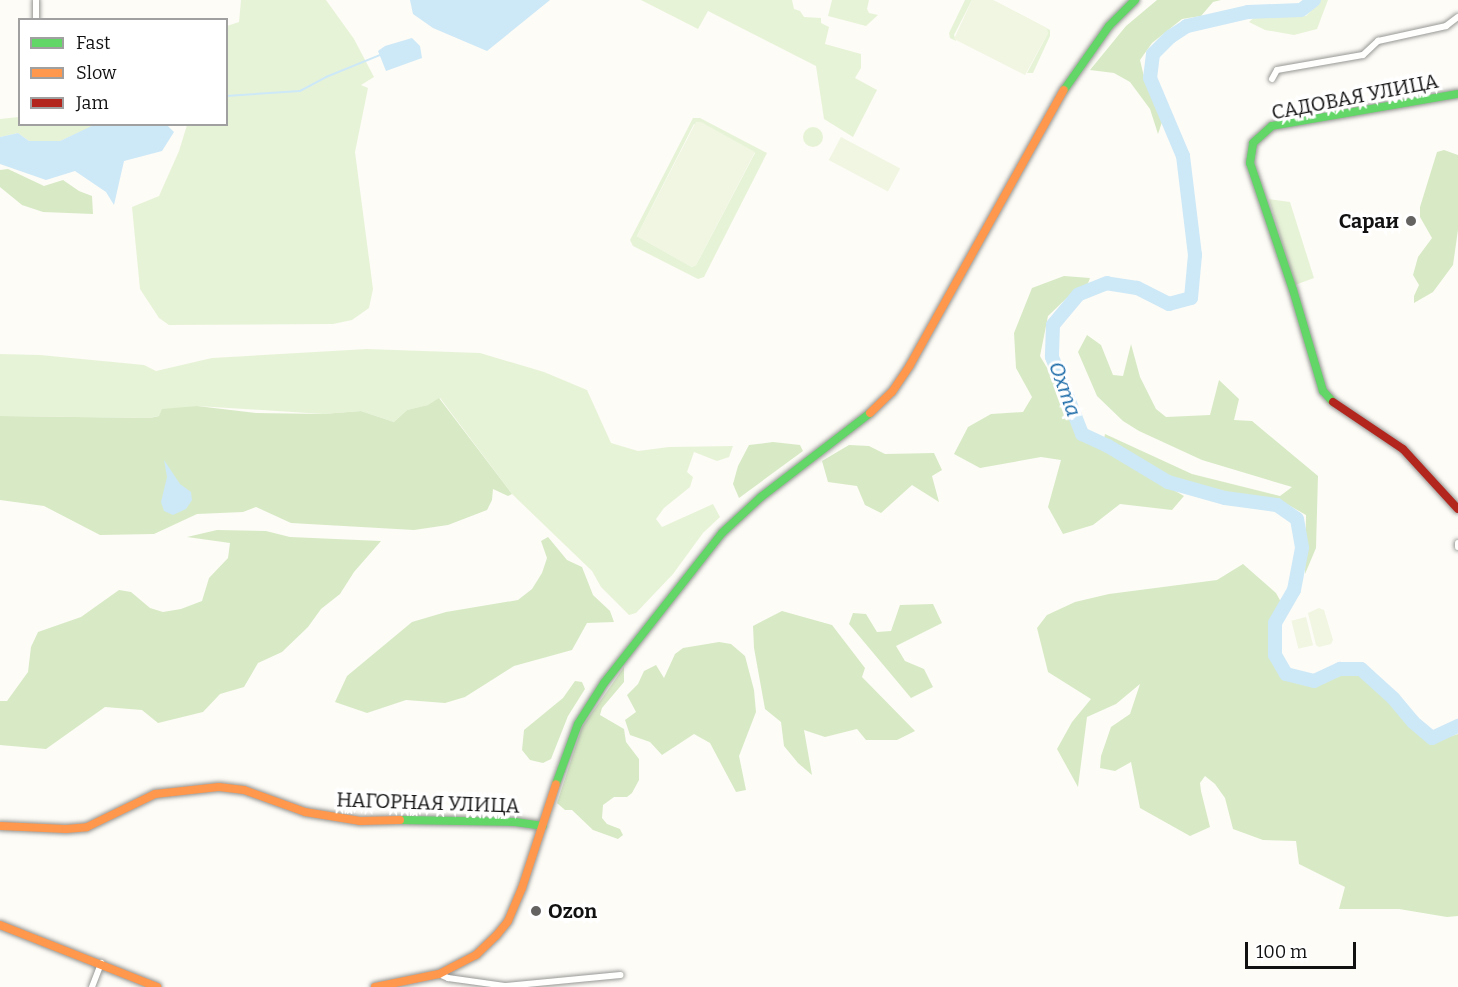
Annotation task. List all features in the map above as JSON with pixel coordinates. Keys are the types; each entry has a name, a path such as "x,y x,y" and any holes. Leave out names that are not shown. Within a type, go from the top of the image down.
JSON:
{"main road":[{"path":"375,987 439,974 476,955 508,921 543,826 570,743 578,724 604,683 722,533 761,497 872,412 891,392 910,365 1064,90 1109,26 1135,0"},
{"name":"САДОВАЯ УЛИЦА","path":"1458,94 1272,126 1253,143 1251,153 1253,174 1265,201 1323,391 1335,404 1403,448 1458,509"},
{"name":"НАГОРНАЯ УЛИЦА","path":"0,826 66,829 87,827 154,794 219,787 252,792 304,812 360,821 515,822 543,826"},
{"path":"0,925 157,987"}],"street":[{"path":"36,0 36,18"},
{"path":"1272,79 1277,70 1363,55 1378,41 1446,26 1458,17"},
{"path":"92,987 101,963"},
{"path":"439,974 448,978 506,986 620,975"}],"green space":[{"path":"241,0 326,0 354,39 374,77 361,85 368,88 355,152 373,289 369,308 352,320 333,324 169,325 159,318 140,289 132,207 159,196 179,151 187,126 228,126 228,26 239,22"},
{"path":"641,0 792,0 794,9 800,11 804,17 821,18 821,23 829,27 825,44 861,54 861,68 855,78 877,90 853,137 824,119 816,66 708,11 698,29"},
{"path":"832,0 869,0 867,9 869,13 878,15 866,26 828,16"},
{"path":"965,0 972,0 954,35 956,41 950,38 949,33"},
{"path":"972,0 993,0 1047,28 1048,33 1025,75 954,39"},
{"path":"993,0 1050,30 1050,36 1033,73 1027,73 1048,33"},
{"path":"1157,0 1221,0 1213,2 1201,16 1182,19 1152,43 1140,60 1145,81 1153,92 1163,119 1158,134 1150,109 1130,82 1114,73 1090,70 1126,26"},
{"path":"1321,0 1328,0 1317,29 1294,35 1265,30 1249,22 1256,16 1306,16"},
{"path":"18,117 18,126 94,126 60,141 29,141 18,133 0,137 0,119"},
{"path":"693,118 700,118 767,153 704,277 698,279 633,246 630,240","holes":["694,124 755,153 696,265 692,267 637,236"]},
{"path":"696,122 701,122 755,152 696,265 692,267 637,236"},
{"path":"809,127 817,127 823,133 823,141 817,147 809,147 803,141 803,133"},
{"path":"841,137 900,168 888,191 829,160"},
{"path":"1444,150 1458,155 1458,230 1453,265 1433,292 1414,303 1414,296 1419,285 1413,275 1418,257 1432,238 1420,217 1420,207 1437,152"},
{"path":"8,169 44,186 63,180 79,191 92,196 93,214 43,212 22,205 0,187 0,170"},
{"path":"1269,199 1290,202 1314,278 1295,285"},
{"path":"1064,276 1090,278 1087,286 1075,290 1048,316 1040,356 1060,390 1076,435 1184,496 1172,510 1120,504 1093,525 1063,534 1048,507 1061,460 1041,457 980,468 954,454 968,427 991,414 1023,412 1032,397 1016,368 1014,333 1032,288"},
{"path":"1087,335 1101,345 1113,375 1123,376 1131,344 1140,377 1156,409 1166,417 1210,415 1219,380 1239,399 1234,420 1252,421 1318,476 1316,548 1305,574 1306,515 1278,499 1237,494 1170,478 1104,439 1105,434 1192,474 1280,496 1292,487 1202,460 1139,431 1123,421 1097,396 1078,352"},
{"path":"367,349 480,353 544,372 587,390 611,443 638,451 669,447 733,446 729,457 717,461 694,452 687,472 693,477 690,487 664,508 656,519 662,527 713,504 720,517 703,533 673,574 636,613 629,615 601,587 592,571 512,494 440,398 429,405 407,410 394,422 361,411 323,414 197,406 150,418 0,416 0,354 40,355 144,365 156,371 212,358"},
{"path":"439,398 512,494 508,496 493,489 492,500 487,510 448,525 414,530 291,523 256,507 243,512 197,514 154,534 100,535 44,506 0,500 0,416 150,418 159,416 162,409 197,406 256,413 323,414 361,411 394,422 407,410 428,405"},
{"path":"773,442 800,445 803,451 739,498 733,484 738,466 749,445"},
{"path":"849,445 869,446 885,454 934,453 942,470 932,476 939,502 912,485 881,513 865,505 857,486 828,482 822,461"},
{"path":"217,530 266,531 290,537 381,541 354,572 340,594 321,609 308,627 282,652 258,663 244,687 220,694 203,712 158,723 142,710 105,707 46,749 0,745 0,701 7,701 28,672 31,647 38,632 81,617 119,590 131,592 150,608 163,612 181,609 202,601 209,578 228,558 230,543 187,537"},
{"path":"548,537 567,560 582,567 593,595 610,611 614,622 587,623 572,650 514,666 465,697 445,703 406,700 367,713 335,702 347,676 412,622 446,612 518,600 532,589 542,573 547,558 541,541"},
{"path":"1243,564 1276,593 1281,602 1271,622 1271,655 1281,676 1315,687 1342,675 1360,676 1389,700 1405,722 1436,741 1458,734 1458,916 1447,917 1399,909 1339,909 1345,887 1299,864 1296,841 1263,840 1233,829 1225,798 1215,784 1205,776 1200,783 1210,827 1190,836 1140,808 1131,762 1115,771 1100,768 1101,756 1111,727 1130,714 1140,684 1116,704 1087,717 1078,787 1057,749 1072,722 1091,699 1048,672 1037,628 1047,615 1075,602 1109,594 1217,580"},
{"path":"933,604 942,623 896,646 905,661 924,669 933,687 911,698 849,624 853,613 866,614 877,632 891,631 900,605"},
{"path":"1319,608 1324,610 1333,640 1331,644 1319,647 1316,645 1308,613"},
{"path":"782,611 832,625 865,668 862,677 915,731 897,740 866,740 857,729 825,737 804,730 812,775 798,763 784,746 781,722 765,709 754,648 753,626"},
{"path":"1306,617 1313,645 1298,649 1291,621"},
{"path":"719,642 731,644 745,656 754,690 756,712 739,756 746,790 736,792 710,743 694,734 662,755 650,742 630,735 625,720 636,712 627,695 638,684 644,671 656,665 664,678 675,654 683,648"},
{"path":"624,667 624,682 602,708 600,715 624,729 626,742 639,759 639,780 632,793 627,797 614,797 603,805 602,818 607,824 620,829 623,835 618,839 593,830 572,810 565,810 557,803 582,727"},
{"path":"575,681 582,682 585,689 568,716 551,759 543,763 530,760 522,750 524,730 563,698"}],"water":[{"path":"410,0 550,0 487,51 433,28 413,14"},
{"path":"412,38 420,46 422,58 386,71 378,51 385,46"},
{"path":"92,126 168,126 174,132 162,151 124,161 114,205 106,192 75,171 46,180 0,164 0,137 18,133 29,141 60,141"},
{"path":"164,460 180,484 191,492 192,500 186,509 173,515 164,511 161,502 167,477"}],"waterway":[{"name":"Охта","path":"1314,0 1301,10 1248,12 1187,26 1170,37 1153,54 1150,78 1183,156 1195,255 1191,298 1169,304 1137,288 1107,283 1078,295 1053,325 1052,357 1082,434 1108,446 1168,482 1225,498 1277,505 1297,519 1302,548 1294,590 1275,623 1275,655 1286,674 1314,681 1340,669 1361,669 1432,738 1458,726"},
{"path":"228,96 300,91 326,77 380,55"}],"traffic: fast":[{"path":"1064,90 1109,26 1135,0"},
{"path":"1333,402 1323,391 1293,290 1250,163 1253,143 1272,126 1458,94"},
{"path":"556,784 578,724 604,683 722,533 761,497 870,413"},
{"path":"400,820 515,822 543,826"}],"traffic: slow":[{"path":"870,413 892,392 910,365 1064,90"},
{"path":"375,987 439,974 476,955 496,936 508,921 522,888 556,784"},
{"path":"0,826 66,829 87,827 155,794 219,787 244,790 305,812 360,821 400,820"},
{"path":"0,925 157,987"}],"traffic: jam":[{"path":"1333,402 1403,449 1458,509"}],"place":[{"name":"Сараи","path":"1411,221"},
{"name":"Ozon","path":"536,911"}]}
